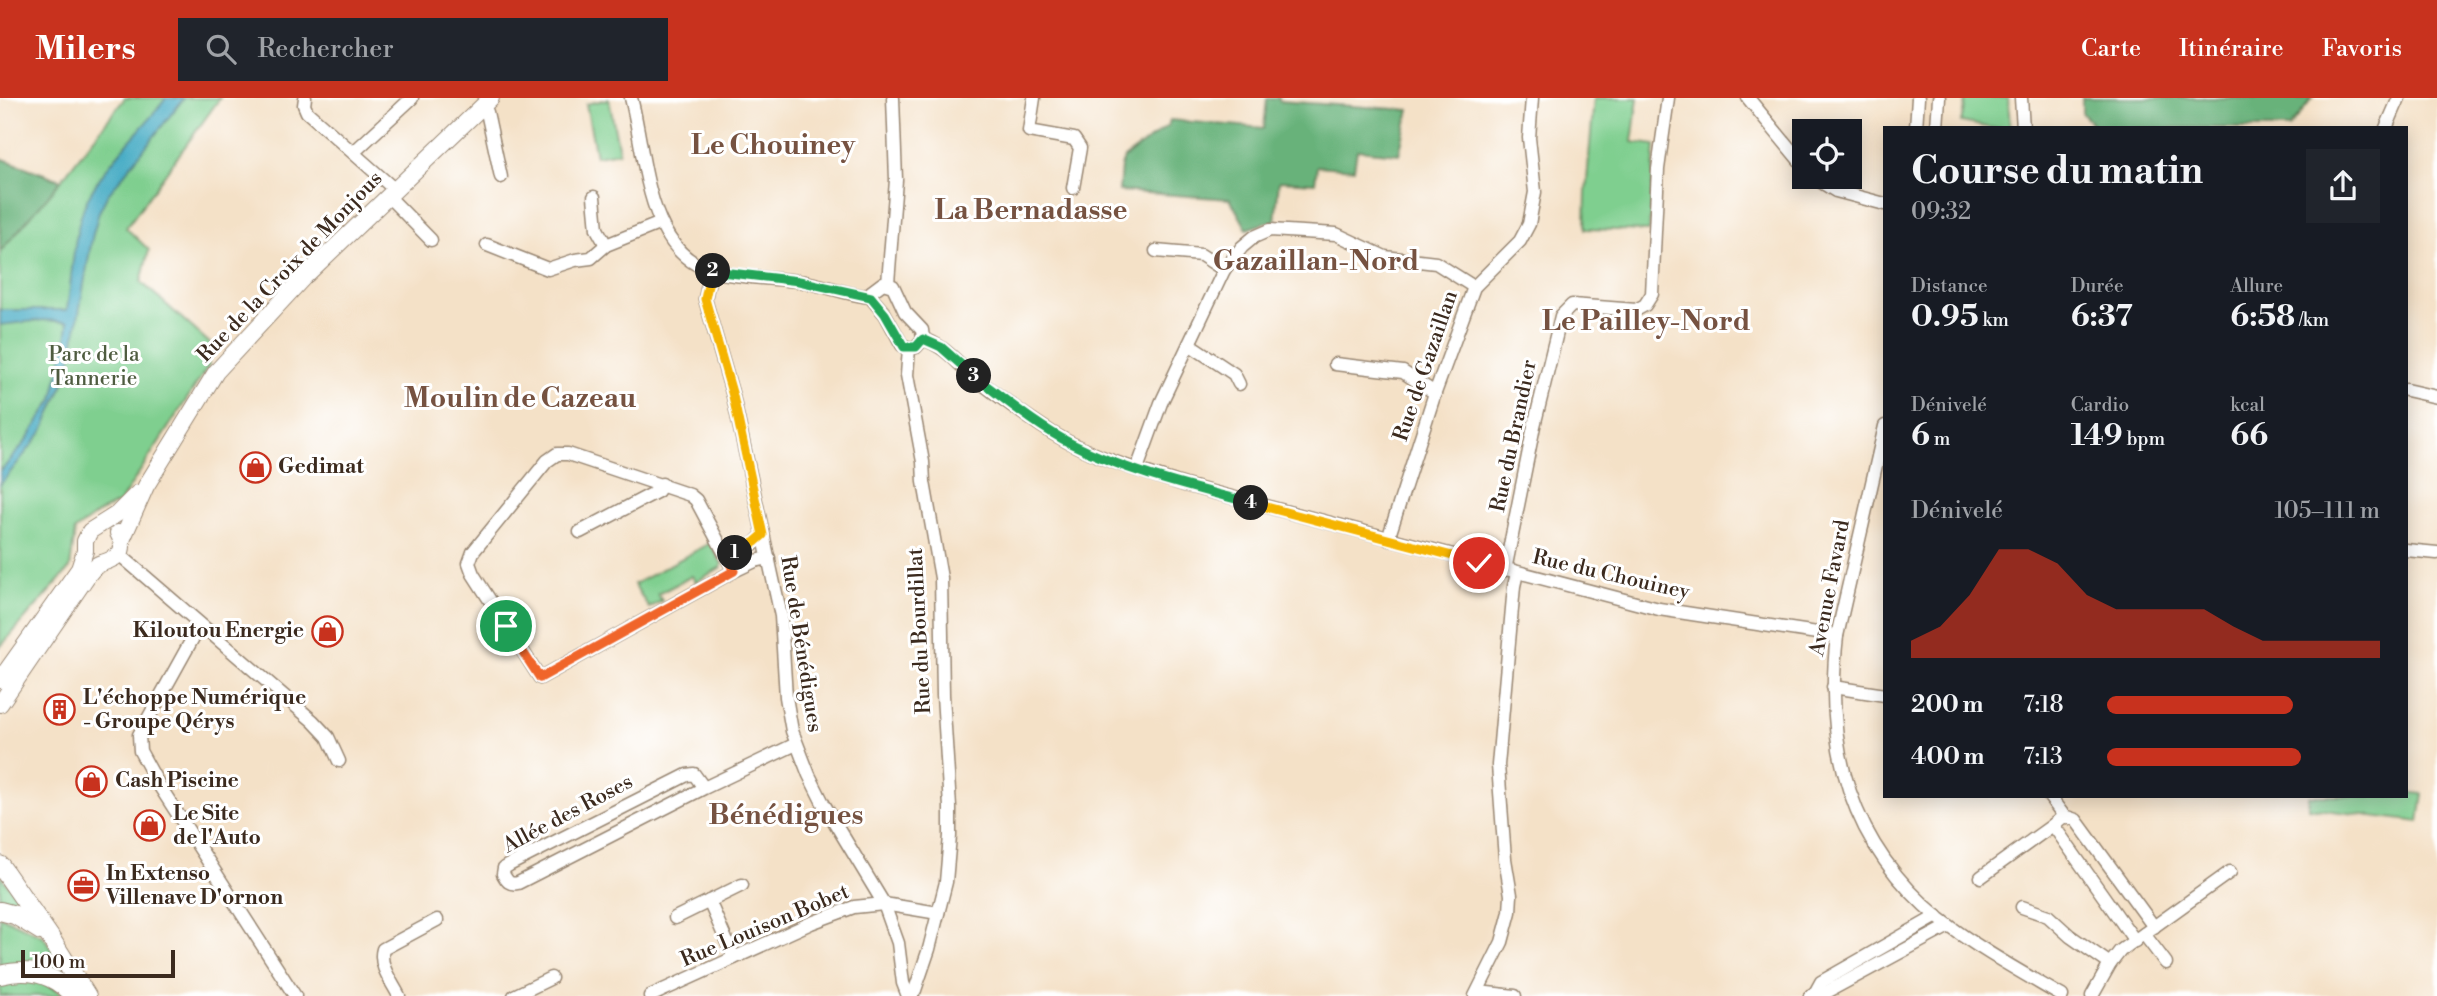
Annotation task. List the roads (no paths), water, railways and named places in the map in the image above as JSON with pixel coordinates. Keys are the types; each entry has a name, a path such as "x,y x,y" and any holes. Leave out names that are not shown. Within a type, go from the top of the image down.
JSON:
{"highway":[{"path":"0,865 87,996"},
{"path":"0,911 28,922 50,937"},
{"path":"0,975 28,971 47,976 73,996"}],"main road":[{"name":"Rue de la Croix de Monjous","path":"120,547 146,486 216,372 303,278 486,102"},
{"name":"Rue de la Croix de Monjous","path":"100,525 117,514 146,486"},
{"path":"0,680 79,569 85,551 86,536 100,525 114,527 120,547 113,560 101,563 88,575 0,704"},
{"path":"85,551 89,557 101,563"}],"street":[{"path":"305,98 303,105 307,112 354,152 431,240"},
{"path":"354,152 412,98"},
{"path":"631,98 648,181 661,223 682,253 711,271 799,281 871,297 885,314 902,345 916,347 923,339 922,330 905,312 895,290 888,284"},
{"path":"888,284 896,180 893,98"},
{"path":"1034,98 1029,131 1074,139 1080,148 1073,188"},
{"name":"Rue de Gazaillan","path":"1388,539 1435,393 1474,287 1520,241 1530,224 1535,192 1529,138 1532,98"},
{"name":"Rue du Brandier","path":"1477,994 1502,942 1510,912 1511,895 1505,859 1497,765 1512,603 1511,571 1534,426 1561,316 1572,305 1636,310 1645,305 1652,294 1658,169 1668,98"},
{"path":"1748,98 1792,151"},
{"path":"1916,126 1919,98"},
{"path":"1937,126 1939,98"},
{"path":"2021,98 2023,126"},
{"path":"2387,126 2399,98"},
{"path":"486,102 501,177"},
{"path":"1833,189 1883,203"},
{"path":"594,197 597,229 606,245"},
{"path":"487,245 548,269 575,260 592,258 606,245 661,223"},
{"path":"1137,469 1161,403 1224,270 1242,247 1260,233 1270,230 1343,236 1385,257 1436,263 1474,287"},
{"path":"1156,251 1201,255 1224,270"},
{"name":"Rue de Bénédigues","path":"711,271 705,299 733,396 781,615 786,697 796,744 823,803 884,904 898,943 903,983 909,996"},
{"path":"871,297 874,288 888,284"},
{"name":"Rue du Chouiney","path":"923,339 941,347 968,372 1042,427 1096,455 1137,469 1196,488 1659,609 1837,636"},
{"path":"1189,344 1234,374 1239,384"},
{"name":"Rue du Bourdillat","path":"909,348 907,375 940,578 950,836 946,882 915,990 909,996"},
{"path":"1335,364 1403,372 1435,393"},
{"path":"2408,390 2437,397"},
{"path":"734,571 696,500 684,491 568,454 557,454 547,461 474,552 469,563 473,574 540,678 734,571 769,558"},
{"name":"Avenue Favard","path":"1882,454 1837,636 1833,687 1836,732 1851,799 1865,831 1899,880 1937,916 2062,996"},
{"path":"580,532 658,491 662,484"},
{"path":"727,558 763,535"},
{"path":"120,547 200,625 313,721 328,737 339,761"},
{"path":"2408,550 2437,553"},
{"path":"200,625 139,735 139,751 295,996"},
{"path":"1833,687 1883,695"},
{"name":"Allée des Roses","path":"704,788 694,774 687,775 509,865 503,874 512,885 518,883 796,744"},
{"path":"2050,798 2064,816 2076,820 2127,889 2145,934"},
{"path":"1981,877 2064,816"},
{"path":"2053,825 2108,902 2145,934 2166,963"},
{"path":"2078,861 2097,848"},
{"path":"2092,996 2120,951 2230,872"},
{"path":"675,918 742,885"},
{"path":"2108,902 2127,889"},
{"path":"709,901 734,958"},
{"name":"Rue Louison Bobet","path":"650,996 835,913 855,907 884,904 938,913"},
{"path":"2022,907 2048,916 2070,936 2110,964"},
{"path":"1812,994 1821,982 1937,916"},
{"path":"399,996 383,965 383,949 437,920"},
{"path":"1812,994 1825,993 1949,926"},
{"path":"514,996 551,978"},
{"path":"1477,994 1516,996"}],"water":[{"path":"166,98 184,98 107,196 99,212 69,371 43,431 0,485 0,472 27,440 53,399 68,322 44,320 0,325 0,310 67,310 80,218 91,192 110,164"}],"place":[{"name":"Gedimat","path":"255,467"},
{"name":"Kiloutou Energie","path":"327,631"},
{"name":"L'échoppe Numérique - Groupe Qérys","path":"60,710"},
{"name":"Cash Piscine","path":"92,781"},
{"name":"Le Site de l'Auto","path":"150,826"},
{"name":"In Extenso Villenave D'ornon","path":"83,886"}],"district":[{"name":"Le Chouiney","path":"773,145"},
{"name":"La Bernadasse","path":"1031,210"},
{"name":"Gazaillan-Nord","path":"1316,261"},
{"name":"Le Pailley-Nord","path":"1646,321"},
{"name":"Moulin de Cazeau","path":"520,398"},
{"name":"Bénédigues","path":"786,815"}],"park label":[{"name":"Parc de la Tannerie","path":"94,367"}]}
